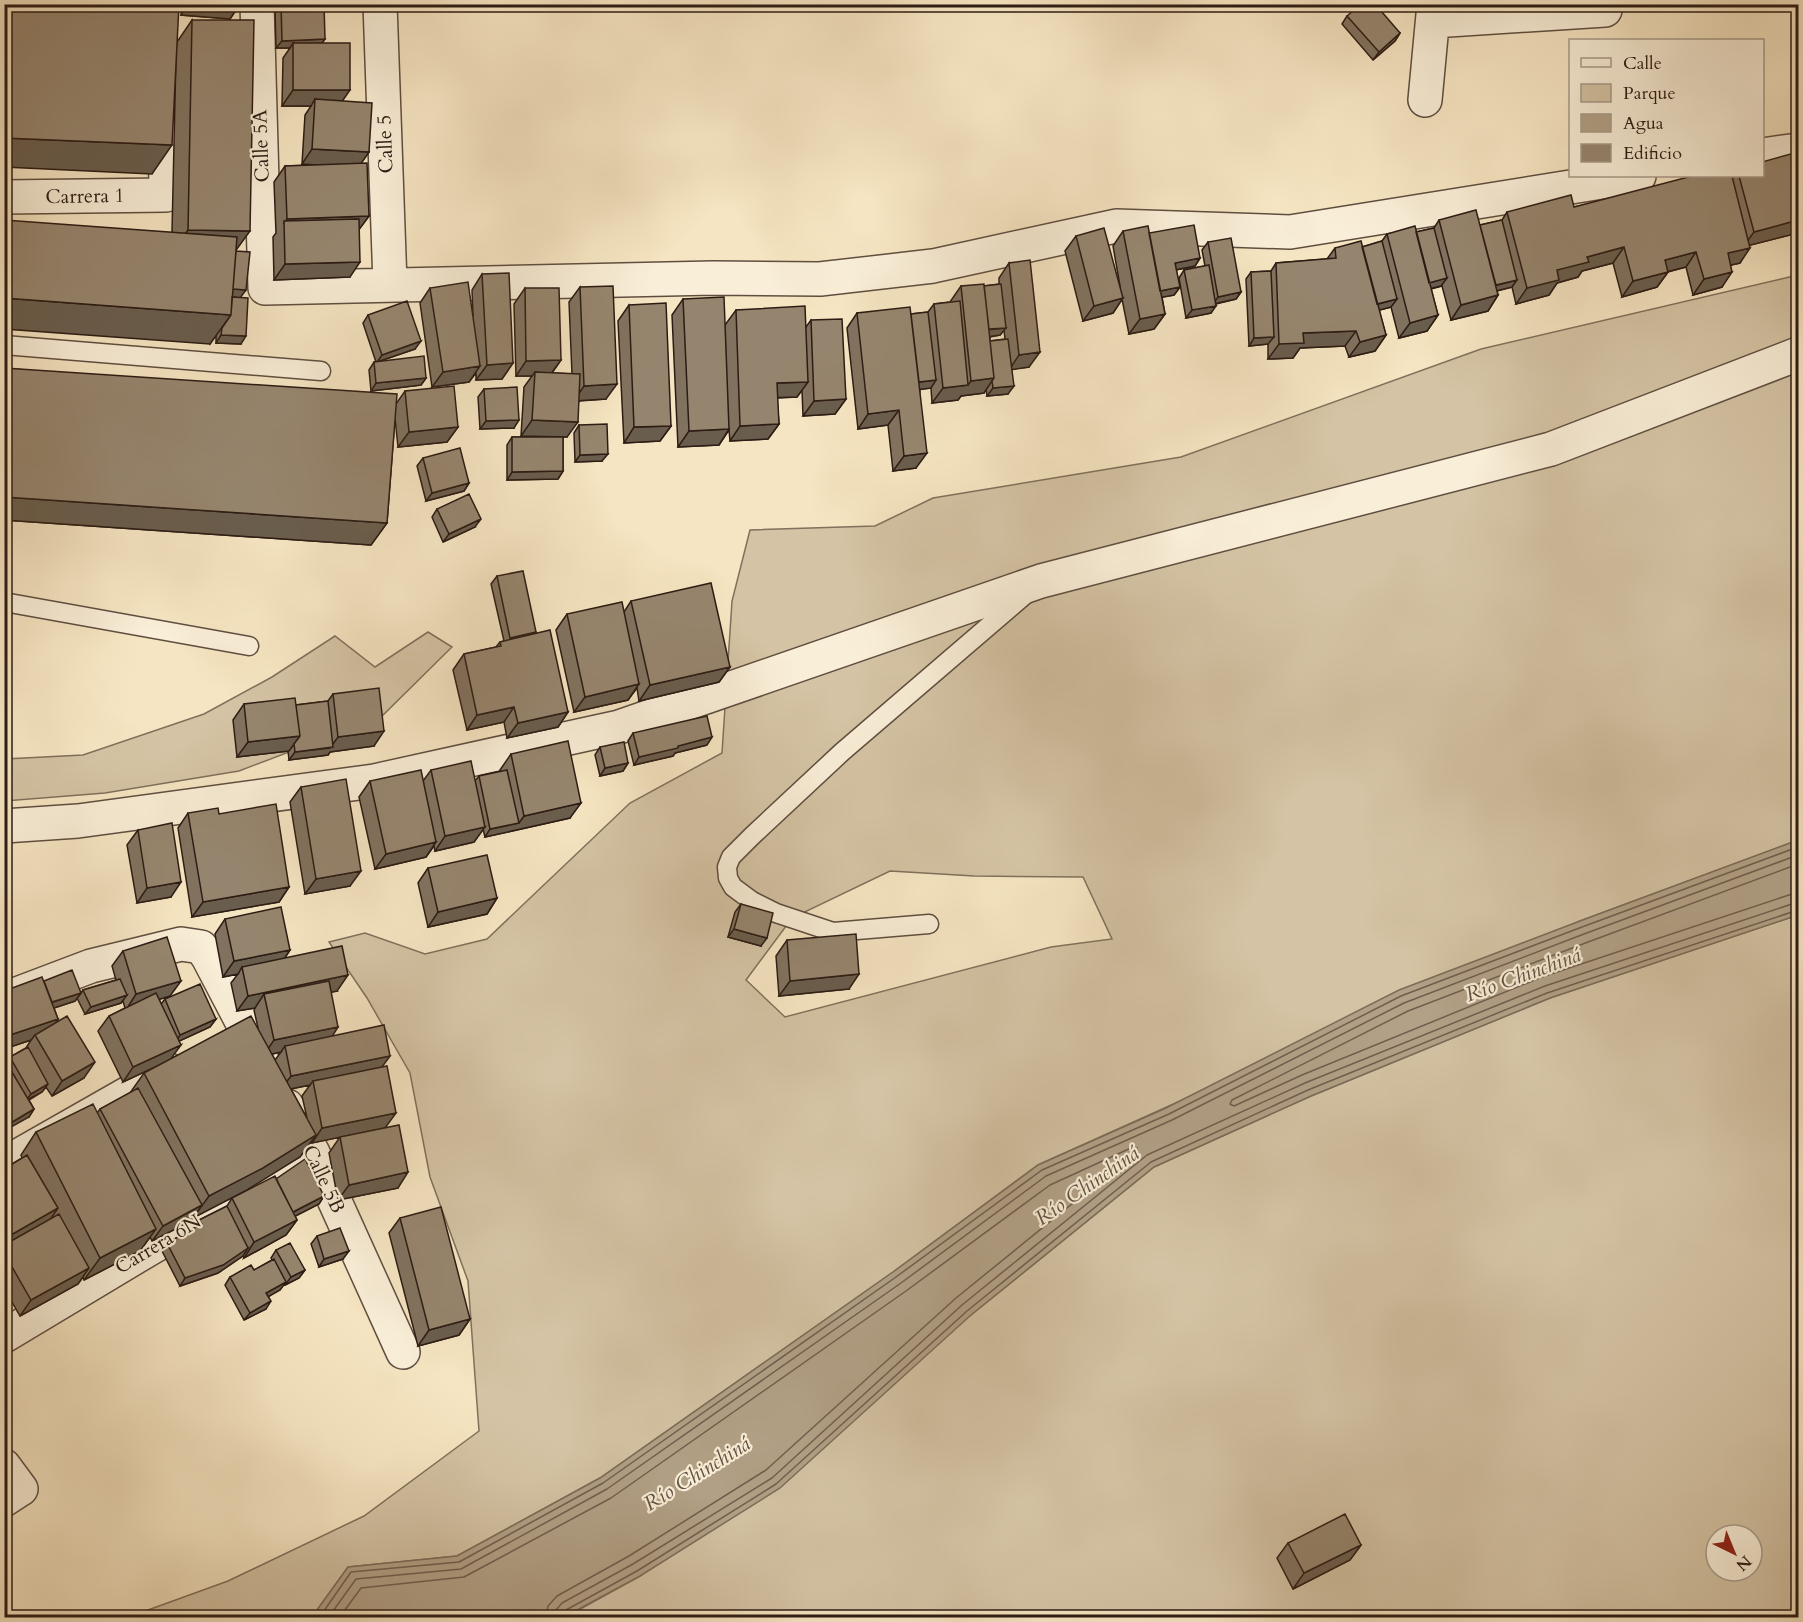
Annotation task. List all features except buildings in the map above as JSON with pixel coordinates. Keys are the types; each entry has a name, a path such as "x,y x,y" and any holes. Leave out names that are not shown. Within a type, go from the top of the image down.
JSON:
{"street":[{"name":"Calle 5A","path":"257,4 265,288 390,284"},
{"name":"Calle 5","path":"380,4 390,284"},
{"path":"1425,100 1434,13 1605,10"},
{"name":"Carrera 1","path":"4,197 166,195 164,76"},
{"path":"1764,156 1798,150"},
{"path":"390,284 713,278 820,279 933,266 1116,226 1290,232 1634,177"},
{"path":"4,826 78,821 374,781 619,728 1041,581 1551,449 1798,354"},
{"name":"Calle 5B","path":"4,999 91,966 181,944 201,948 208,957 234,1034 313,1154 403,1352"},
{"path":"4,1164 193,1057"},
{"path":"82,1119 97,1149"},
{"name":"Carrera 6N","path":"4,1336 313,1154"},
{"path":"133,1219 149,1249"}],"lane":[{"path":"4,345 321,371"},
{"path":"929,924 833,932 776,913 752,901 733,887 728,878 727,867 731,857 752,836 842,753 1041,581"},
{"path":"4,602 249,646"}],"green space":[{"path":"1798,275 1798,840 1580,921 1038,1165 893,1272 600,1478 457,1556 348,1567 312,1617 126,1618 228,1581 364,1516 479,1431 468,1281 430,1177 410,1073 367,998 329,942 365,933 425,954 487,939 630,803 722,753 732,601 750,530 875,526 933,498 1181,457 1481,349","holes":["890,871 974,876 1083,877 1112,939 1051,947 785,1017 746,980 792,918"]},
{"path":"428,632 452,647 381,717 239,771 105,793 5,801 5,759 83,755 204,714 272,677 335,636 375,667"},
{"path":"1798,915 1798,1617 564,1618 640,1576 971,1315 1154,1167 1311,1096 1550,998"}],"water":[{"name":"Río Chinchiná","path":"1798,840 1798,915 1550,998 1311,1096 1154,1167 971,1315 780,1488 640,1576 564,1617 312,1617 348,1567 457,1556 600,1478 893,1272 1038,1165 1166,1108 1399,990"}]}
